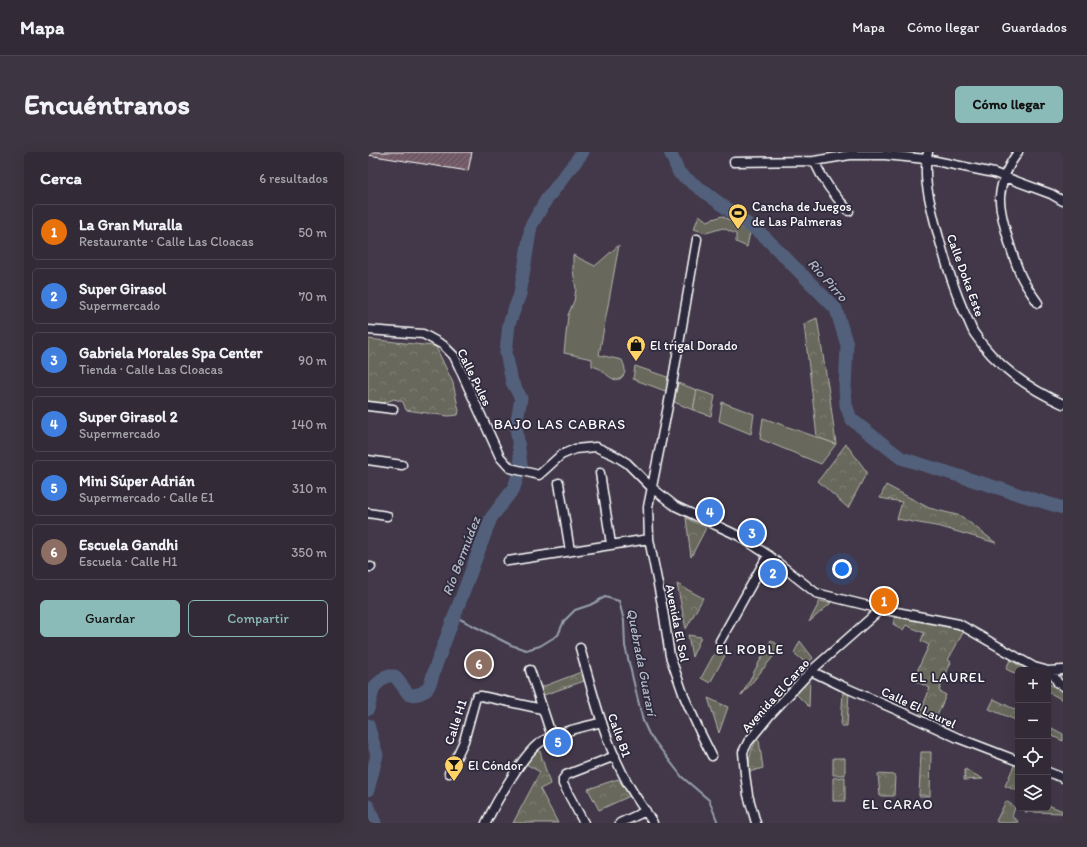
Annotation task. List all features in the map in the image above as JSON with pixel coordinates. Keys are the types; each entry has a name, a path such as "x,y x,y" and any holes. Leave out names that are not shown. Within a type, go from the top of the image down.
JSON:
{"street":[{"path":"1018,152 1011,161 1003,177 1000,198 1002,214 1021,276 1038,303"},
{"path":"734,162 814,161 850,155 927,156 994,173 1051,194 1063,201"},
{"name":"Calle Doka Este","path":"927,156 926,188 944,256 961,304 974,332 995,358 1022,381 1045,396 1063,404"},
{"path":"814,161 820,176 834,196 849,211"},
{"name":"Avenida El Sol","path":"697,240 670,396 651,487 648,507 648,539 663,610 670,656 684,696 712,756"},
{"name":"Calle Pules","path":"368,330 423,334 443,344 454,356 500,457 510,468 539,475 561,455 575,449 596,447 627,463 651,487"},
{"path":"368,406 393,409"},
{"path":"368,460 402,464"},
{"path":"600,473 611,544"},
{"path":"559,483 570,551"},
{"path":"651,487 675,506 739,536 768,555 816,593 881,609 959,624 1034,667"},
{"path":"368,513 387,516"},
{"path":"508,561 648,539"},
{"path":"720,641 768,555"},
{"name":"Avenida El Carao","path":"756,823 748,795 743,752 748,742 770,715 812,671 881,609"},
{"name":"Calle B1","path":"580,648 602,722 615,756 627,782 653,823"},
{"path":"530,670 552,737"},
{"path":"1051,671 1063,670"},
{"name":"Calle El Laurel","path":"812,671 958,738 1015,760"},
{"path":"1051,675 1058,683 1063,686"},
{"name":"Calle H1","path":"449,773 464,740 476,697 481,696 542,709"},
{"path":"486,823 526,755 540,742 602,722"},
{"path":"584,823 563,784 563,780 566,775 615,756"},
{"path":"1051,773 1063,778"},
{"path":"620,823 646,811"}],"green space":[{"name":"Cancha de Juegos de Las Palmeras","path":"699,215 707,221 722,216 750,232 747,247 736,242 736,234 723,228 706,233 694,229"},
{"path":"619,245 599,355 622,360 625,372 620,379 617,380 592,366 592,359 564,353 568,315 574,301 576,289 573,270 573,255 595,266"},
{"path":"817,318 836,444 817,437 804,324"},
{"path":"368,339 436,347 453,383 459,411 458,415 448,416 406,410 403,402 394,399 384,403 368,402"},
{"path":"635,366 670,378 668,392 633,379"},
{"path":"678,383 697,390 693,410 674,402"},
{"path":"697,390 715,396 711,416 693,410"},
{"path":"722,402 754,414 751,434 719,421"},
{"path":"763,418 836,444 821,464 760,439"},
{"path":"846,444 867,472 848,508 818,481"},
{"path":"886,485 929,508 961,516 996,543 941,527 897,519 902,502 880,498"},
{"path":"686,518 706,528 691,557"},
{"path":"677,584 703,598 686,629"},
{"path":"820,601 831,603 809,622"},
{"path":"896,615 954,627 964,631 948,660 951,662 939,691 946,695 934,723 919,716 930,688 913,680 929,645 921,641 924,633 906,625 903,630 893,624"},
{"path":"688,635 701,637 692,657"},
{"path":"771,640 781,647 741,696"},
{"path":"800,641 813,658 807,664 794,653"},
{"path":"719,645 728,650 710,683 701,678"},
{"path":"1010,660 1022,667 1015,667 1015,674 1006,669"},
{"path":"584,671 587,680 541,696 539,688"},
{"path":"810,677 809,707 796,694"},
{"path":"1051,685 1063,692 1063,700 1051,694"},
{"path":"843,690 849,692 847,726 841,726"},
{"path":"708,698 728,707 719,733"},
{"path":"994,699 1015,710 1015,720 989,709"},
{"path":"1051,728 1063,734 1063,741 1051,735"},
{"path":"757,739 759,740 763,768 749,772 750,755"},
{"path":"539,748 550,784 540,789 558,823 513,823 540,772 524,763"},
{"path":"921,752 931,752 930,796 919,796"},
{"path":"833,758 845,758 845,775 833,775"},
{"path":"1015,763 1015,790 1005,786"},
{"path":"965,769 983,779 964,780"},
{"path":"878,774 895,775 894,796 880,796"},
{"path":"845,777 845,801 833,801 833,778"},
{"path":"618,779 630,796 599,810 588,789"},
{"path":"1006,801 1015,807 1012,817 1018,821 1017,823 998,823 996,821"},
{"path":"1051,806 1063,811 1063,813 1025,812 1051,811"}],"building":[{"path":"368,152 472,152 468,171 368,155"},
{"path":"772,568 783,578 777,588 765,580"}],"waterway":[{"name":"Río Bermúdez","path":"368,709 374,687 386,676 395,676 409,695 416,695 428,688 491,518 514,488 521,465 516,426 521,398 512,382 506,353 509,324 520,294 531,226 546,200 583,152"},
{"name":"Rio Pirro","path":"670,152 679,173 765,237 836,309 847,345 845,388 846,405 851,419 901,458 1063,508"},
{"name":"Quebrada Guararí","path":"454,616 511,645 526,650 540,646 558,635 564,621 575,610 590,605 605,597 619,601 624,621 625,646 643,721 649,734 682,777 709,800 718,823"},
{"name":"Río Bermúdez","path":"368,725 377,755 368,790"},
{"name":"Río Bermúdez","path":"368,806 375,823"}],"place":[{"name":"Cancha de Juegos de Las Palmeras","path":"738,230"},
{"name":"El trigal Dorado","path":"636,362"},
{"name":"Super Girasol 2","path":"710,512"},
{"name":"Gabriela Morales Spa Center","path":"752,533"},
{"name":"Super Girasol","path":"773,573"},
{"name":"La Gran Muralla","path":"884,601"},
{"name":"Escuela Gandhi","path":"479,664"},
{"name":"Mini Súper Adrián","path":"558,742"},
{"name":"El Cóndor","path":"454,782"}],"district":[{"name":"BAJO LAS CABRAS","path":"560,424"},
{"name":"EL ROBLE","path":"750,649"},
{"name":"EL LAUREL","path":"948,677"},
{"name":"EL CARAO","path":"898,804"}]}
